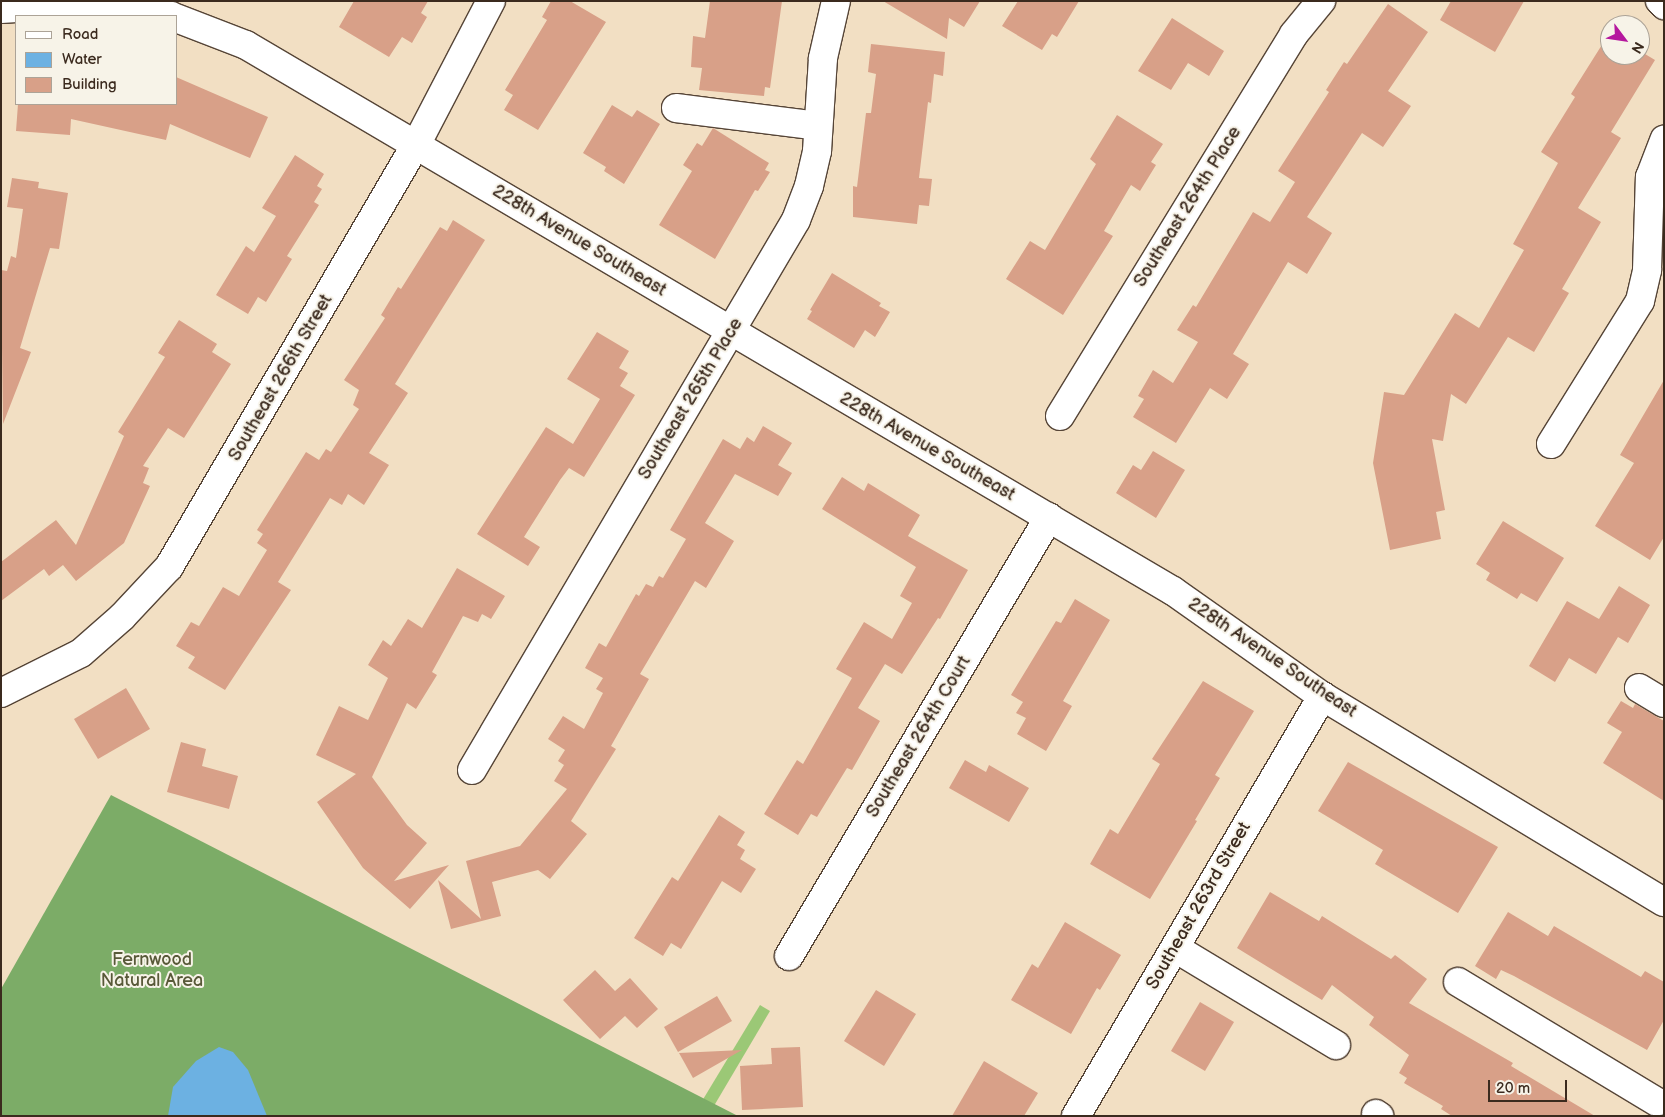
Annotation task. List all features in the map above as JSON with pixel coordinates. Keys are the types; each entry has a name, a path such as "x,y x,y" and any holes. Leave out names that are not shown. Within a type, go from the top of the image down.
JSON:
{"street":[{"name":"Southeast 266th Street","path":"1,693 81,653 122,617 169,567 417,143 491,1"},
{"name":"Southeast 265th Place","path":"472,770 796,220 809,186 818,126 823,58 836,1"},
{"name":"Southeast 264th Place","path":"1060,416 1294,34 1321,1"},
{"path":"1660,1 1664,5"},
{"path":"1,8 78,4 163,15"},
{"name":"228th Avenue Southeast","path":"178,19 246,45 417,143 730,332 1173,590 1322,696 1664,902"},
{"path":"676,108 818,126"},
{"path":"1551,444 1640,301 1647,270 1650,177 1664,140"},
{"name":"Southeast 264th Court","path":"789,956 1049,517"},
{"path":"1639,688 1664,703"},
{"name":"Southeast 263rd Street","path":"1076,1116 1322,696"},
{"path":"1175,948 1336,1045"},
{"path":"1458,982 1656,1103"}],"green space":[{"name":"Fernwood Natural Area","path":"111,795 738,1116 1,1116 1,989"},
{"path":"760,1005 770,1011 708,1116 693,1116"}],"water":[{"path":"219,1047 233,1052 248,1070 267,1116 168,1116 173,1087 196,1061"}],"building":[{"path":"354,1 428,1 421,13 427,17 412,43 402,37 389,57 339,27"},
{"path":"551,1 570,1 606,22 538,130 504,110 513,95 505,90 547,20 542,17"},
{"path":"710,1 782,1 770,88 765,87 764,96 699,90 702,68 691,67 693,36 705,38"},
{"path":"883,1 980,1 964,27 949,18 947,39"},
{"path":"1018,1 1079,1 1057,37 1052,34 1042,50 1002,26"},
{"path":"1451,1 1524,1 1495,52 1440,20"},
{"path":"1388,4 1428,32 1388,91 1411,106 1383,147 1362,133 1307,217 1332,233 1307,274 1288,262 1233,354 1249,364 1227,399 1210,388 1176,443 1133,417 1144,399 1138,396 1153,370 1173,383 1198,342 1177,330 1193,305 1196,307 1253,212 1270,222 1295,182 1278,171 1329,92 1326,90 1344,62 1347,64"},
{"path":"1172,18 1224,51 1209,76 1188,63 1171,90 1138,71"},
{"path":"871,44 945,52 943,76 934,74 931,103 928,102 919,178 932,179 929,206 919,205 917,224 853,217 853,186 857,187 866,113 871,113 876,74 868,72"},
{"path":"1600,48 1600,65 1650,65 1650,57 1655,60 1611,132 1621,138 1578,208 1601,222 1562,289 1569,293 1534,352 1508,337 1466,404 1451,394 1443,441 1432,439 1445,510 1436,512 1441,539 1390,550 1373,463 1384,392 1404,395 1455,313 1479,328 1524,250 1513,244 1558,163 1541,152 1575,97 1571,94"},
{"path":"178,78 268,117 250,158 170,124 166,140 71,119 70,135 16,131 18,105 178,105"},
{"path":"612,105 632,117 637,110 660,124 624,184 604,171 606,167 583,153"},
{"path":"1117,115 1163,144 1151,162 1156,165 1140,191 1131,185 1104,231 1113,236 1063,315 1006,279 1030,241 1045,250 1096,164 1090,159"},
{"path":"713,128 769,163 765,170 770,172 758,191 755,190 715,259 659,225 692,171 683,165 697,143 702,146"},
{"path":"295,155 324,174 317,186 322,189 314,202 319,205 287,256 292,259 266,302 258,297 248,314 216,295 246,246 254,252 276,216 262,208"},
{"path":"12,178 39,182 38,188 68,193 59,249 50,248 20,348 31,352 3,424 1,270 7,271 11,256 16,258 23,209 7,207"},
{"path":"453,220 485,240 395,384 408,393 369,453 389,465 364,505 348,494 342,505 330,498 278,582 291,590 225,690 188,668 195,657 176,646 191,622 199,626 223,587 239,596 267,550 257,543 263,534 257,530 306,452 319,460 326,449 331,452 359,409 353,405 359,390 344,380 385,318 381,315 398,287 401,289 440,227 447,231"},
{"path":"832,273 881,303 879,306 890,312 875,337 865,330 854,348 807,319 812,311 810,310"},
{"path":"179,320 217,344 212,352 231,364 184,438 168,428 143,466 149,468 143,483 150,486 124,543 76,581 63,565 49,576 44,569 1,601 1,562 56,520 76,545 124,436 118,432 165,357 158,353"},
{"path":"597,332 629,351 619,368 628,373 620,386 635,395 584,477 569,468 524,537 540,547 528,566 477,534 546,427 573,444 600,399 567,379"},
{"path":"1664,380 1664,537 1650,560 1595,526 1634,463 1620,455"},
{"path":"763,426 792,443 778,465 792,473 778,496 735,474 705,523 734,541 706,588 695,581 640,674 649,679 611,746 616,749 571,821 587,834 550,879 538,870 492,882 501,916 451,929 438,880 481,919 466,861 520,846 567,789 554,781 564,765 558,761 565,750 548,739 563,716 584,729 603,693 596,689 603,678 585,668 599,643 606,647 636,594 639,596 646,584 653,587 659,576 663,578 686,539 670,530 723,439 740,449 747,437 754,442"},
{"path":"1153,451 1185,470 1156,518 1116,493 1133,465 1141,470"},
{"path":"842,477 864,491 868,483 920,515 908,536 968,570 940,619 938,618 902,674 885,664 858,708 880,721 852,770 847,768 817,817 811,814 798,835 764,814 797,760 803,764 852,678 836,669 864,622 892,639 912,603 900,596 916,567 822,509"},
{"path":"1503,521 1564,558 1537,602 1521,593 1517,599 1486,580 1490,573 1476,564"},
{"path":"457,568 505,596 491,619 482,614 478,622 463,616 432,672 437,675 416,709 407,703 372,777 407,825 427,843 394,881 449,865 410,909 363,868 317,802 356,774 316,755 339,706 368,720 388,678 368,665 383,640 391,646 408,619 422,628"},
{"path":"1619,586 1650,605 1628,643 1618,637 1596,674 1569,658 1555,682 1529,666 1567,601 1599,619"},
{"path":"1075,599 1110,620 1063,701 1072,706 1046,751 1017,734 1026,718 1016,713 1023,702 1011,695 1056,621 1061,623"},
{"path":"1203,681 1254,711 1215,775 1220,778 1195,820 1197,821 1150,899 1090,864 1110,829 1118,834 1160,764 1152,759"},
{"path":"126,688 150,729 98,759 74,719"},
{"path":"1621,701 1633,708 1635,704 1664,721 1664,801 1603,763 1622,732 1607,723"},
{"path":"181,742 206,749 202,766 238,776 229,809 167,792"},
{"path":"965,760 986,772 989,765 1029,788 1009,822 949,788"},
{"path":"1348,762 1498,847 1458,913 1375,864 1383,850 1318,811"},
{"path":"719,815 745,832 737,845 745,850 740,859 756,869 741,893 722,881 681,949 671,943 663,956 634,938 672,877 678,881"},
{"path":"1270,892 1319,921 1322,916 1391,959 1395,955 1427,979 1409,1003 1513,1063 1511,1066 1595,1116 1452,1116 1441,1109 1443,1106 1404,1083 1407,1078 1399,1073 1409,1055 1369,1025 1374,1017 1332,985 1322,1000 1237,948"},
{"path":"1508,912 1548,936 1554,926 1641,977 1645,971 1664,982 1664,1020 1647,1050 1514,976 1501,970 1496,979 1475,966"},
{"path":"1065,922 1121,955 1100,990 1097,988 1071,1034 1011,1000 1032,964 1038,968"},
{"path":"595,970 615,991 630,978 658,1009 637,1028 625,1016 600,1039 563,1000"},
{"path":"876,990 916,1014 884,1066 844,1041"},
{"path":"717,996 732,1021 678,1052 664,1027"},
{"path":"1200,1002 1234,1022 1205,1071 1171,1051"},
{"path":"800,1047 803,1107 742,1110 740,1066 772,1064 771,1048"},
{"path":"742,1050 693,1078 679,1053"},
{"path":"984,1061 1038,1093 1024,1116 952,1116"}]}
